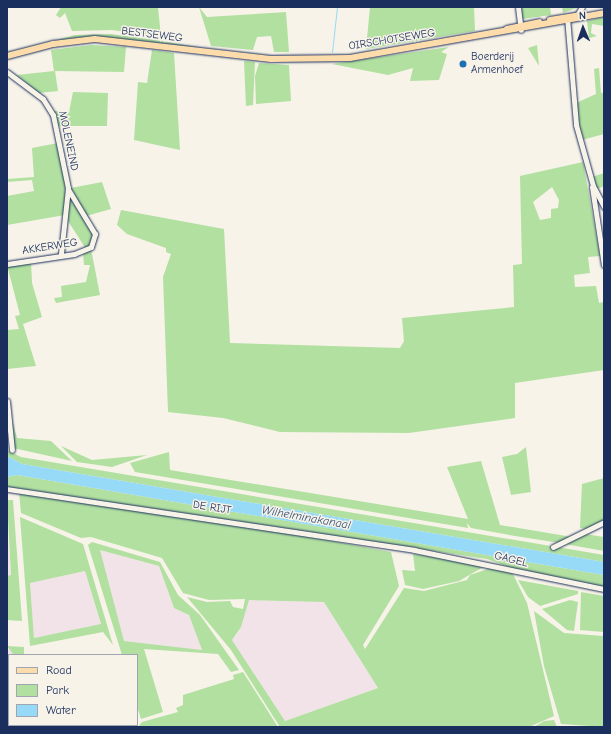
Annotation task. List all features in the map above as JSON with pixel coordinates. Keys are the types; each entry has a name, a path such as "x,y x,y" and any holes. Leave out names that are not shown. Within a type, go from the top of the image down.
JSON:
{"main road":[{"name":"OIRSCHOTSEWEG","path":"567,19 577,15 604,12"},
{"name":"OIRSCHOTSEWEG","path":"294,59 370,55 492,34 604,12"},
{"name":"BESTSEWEG","path":"8,57 53,44 95,39 294,59"}],"street":[{"path":"518,7 520,28"},
{"path":"577,15 582,7"},
{"path":"567,19 575,114 593,186 604,265"},
{"name":"MOLENEIND","path":"7,72 49,106 68,188 95,234 94,243"},
{"path":"593,186 604,207"},
{"name":"MOLENEIND","path":"61,254 68,188"},
{"name":"AKKERWEG","path":"7,264 61,254 83,252 94,243"},
{"path":"7,401 12,450"},
{"name":"DE RIJT","path":"7,489 414,550"},
{"path":"553,546 604,522"},
{"name":"GAGEL","path":"414,550 604,589"}],"shaded area":[{"path":"7,523 11,576 7,576"},
{"path":"100,550 159,566 174,608 189,615 202,650 124,641 98,552"},
{"path":"85,571 101,625 34,638 30,583"},
{"path":"249,600 324,602 378,688 285,721 232,640 239,631"},
{"path":"7,649 13,650 14,654 8,654 8,726 18,727 7,727"}],"green space":[{"path":"61,7 158,7 161,37 112,30 72,31 65,13 60,18 56,15"},
{"path":"199,7 207,17 286,12 289,52 274,52 271,36 257,37 253,50 211,46"},
{"path":"370,7 474,7 475,31 366,49"},
{"path":"521,7 550,7 551,15 522,19"},
{"path":"562,7 579,7 563,13"},
{"path":"604,17 604,26 592,24 591,33 597,36 589,38 587,21"},
{"path":"111,34 204,48 111,38 42,44 75,35"},
{"path":"91,45 126,47 124,72 55,71 58,91 39,93 17,75 54,71 51,50"},
{"path":"537,45 539,66 528,48"},
{"path":"449,47 441,52 447,54 439,80 410,81 413,68 388,75 332,64"},
{"path":"152,50 174,53 180,150 134,140 138,82 147,83"},
{"path":"244,61 255,62 253,105 246,106"},
{"path":"259,63 289,65 291,101 256,104 255,76"},
{"path":"599,68 601,93 604,93 604,134 582,140 576,103 596,94 594,69"},
{"path":"73,92 108,93 107,126 58,126 54,111 69,112"},
{"path":"58,143 65,183 65,215 7,225 7,196 34,191 32,180 7,182 7,179 34,177 32,148"},
{"path":"583,162 600,256 588,257 590,273 574,275 575,287 596,286 599,303 604,302 604,370 515,383 515,418 409,433 280,432 223,418 168,412 163,277 171,254 166,252 166,248 127,234 117,225 121,210 224,229 230,343 400,348 404,341 402,318 514,307 513,265 522,264 520,176","holes":["552,187 559,200 558,208 551,209 551,218 540,220 533,202"]},
{"path":"604,173 604,186 597,189 592,177"},
{"path":"102,182 111,209 86,216 71,188"},
{"path":"69,194 91,230 94,239 86,249 68,221"},
{"path":"91,249 100,295 56,303 54,298 62,297 61,286 86,282 90,265 84,265 83,253"},
{"path":"31,261 32,283 42,317 23,324 36,366 7,369 7,330 19,329 15,316 20,315 7,265"},
{"path":"11,416 17,438 51,441 72,461 13,448"},
{"path":"61,446 92,460 147,455 112,467 77,462"},
{"path":"526,447 531,492 511,495 502,457 517,454"},
{"path":"7,450 21,457 604,555 604,562 22,464 7,456"},
{"path":"169,452 170,470 468,519 447,467 481,461 500,525 572,537 560,543 515,536 471,528 467,523 468,528 135,472 130,463"},
{"path":"17,475 604,575 604,587 514,569 487,559 7,487 7,477"},
{"path":"604,478 604,520 586,529 580,528 582,484"},
{"path":"19,492 272,530 391,552 399,586 363,645 365,649 404,588 424,591 467,580 470,575 491,568 511,570 527,603 554,716 529,727 280,727 231,650 187,597 207,602 230,601 233,607 243,609 245,599 209,600 183,593 162,558 91,537 81,538 21,513","holes":["249,600 324,602 378,688 285,721 232,640 241,627"]},
{"path":"7,500 13,500 22,621 7,620 7,576 11,575"},
{"path":"20,517 83,544 113,645 103,632 30,646","holes":["85,571 101,624 34,638 30,583"]},
{"path":"585,534 604,537 604,551 565,544"},
{"path":"92,542 160,562 178,595 200,615 239,670 231,672 218,654 144,649 163,712 141,719 138,709 138,654 122,654 88,545","holes":["100,550 159,566 174,608 189,615 202,650 124,641"]},
{"path":"413,554 463,561 485,566 459,581 423,589 405,585 402,570 415,571"},
{"path":"518,580 578,591 578,594 540,606 528,597"},
{"path":"581,592 604,596 604,632 580,630"},
{"path":"570,600 578,602 574,631 567,630 542,609"},
{"path":"534,611 564,633 604,636 604,727 561,724 544,666"},
{"path":"7,646 24,647 24,654 13,654"},
{"path":"243,672 278,727 138,727 142,722 178,712 176,708 183,705 183,695 234,679 233,675"},
{"path":"554,720 557,727 534,727 544,721"}],"water":[{"name":"Wilhelminakanaal","path":"7,456 22,464 604,562 604,575 17,475 7,477"}],"waterway":[{"path":"332,52 337,7"}],"place":[{"name":"Boerderij Armenhoef","path":"463,64"}]}
